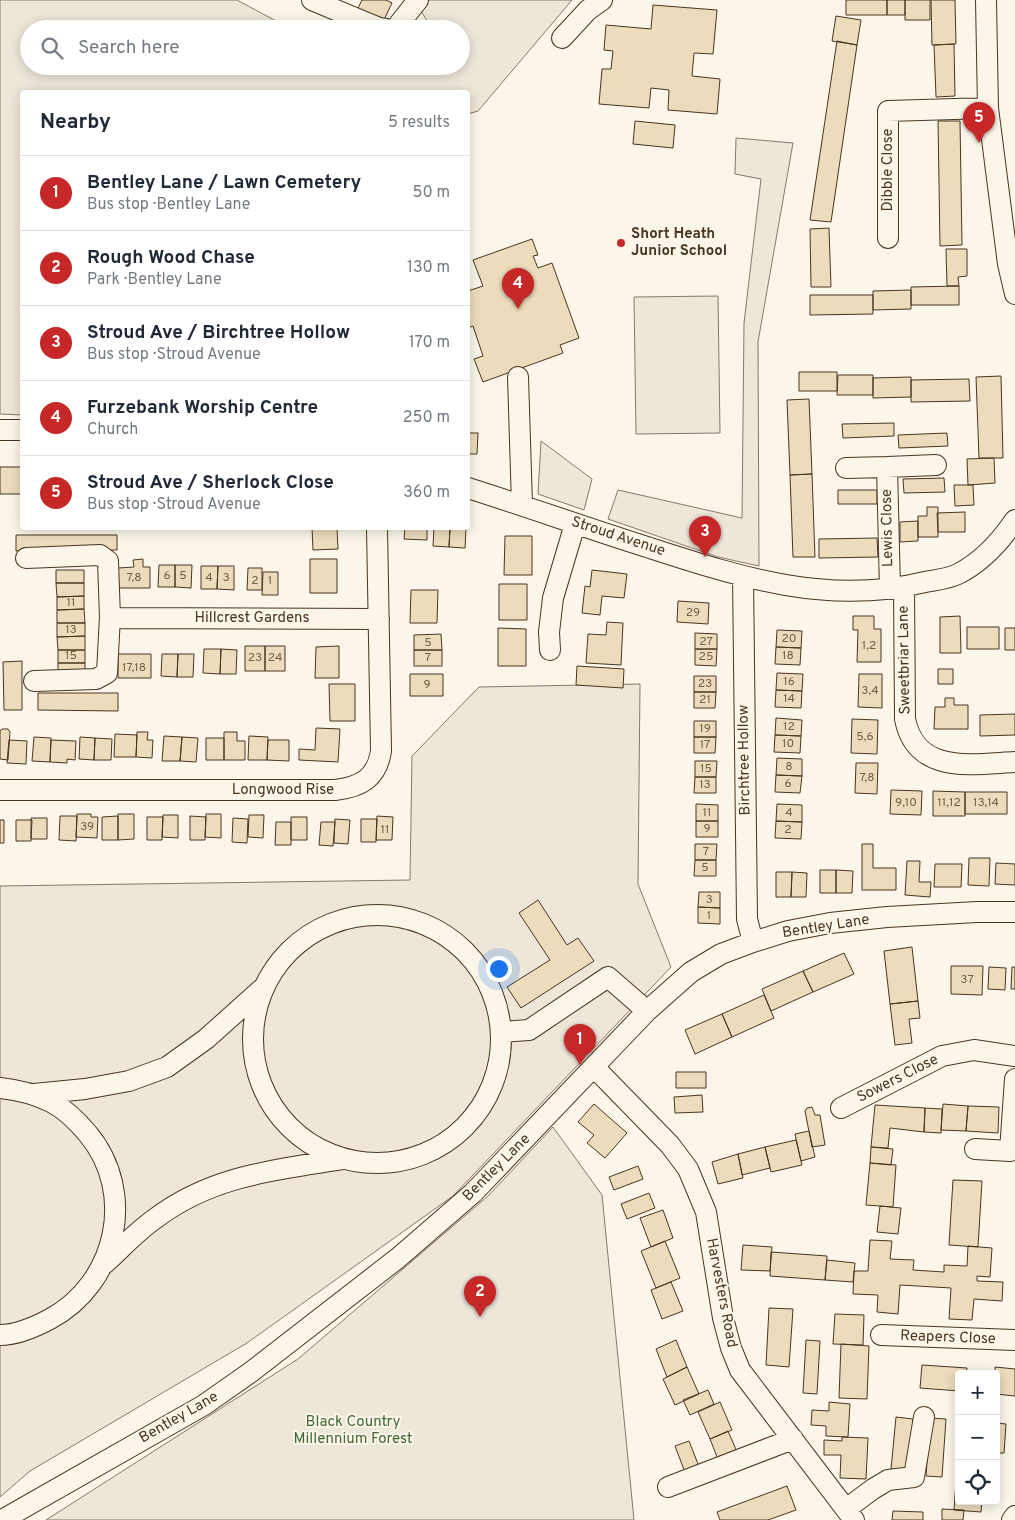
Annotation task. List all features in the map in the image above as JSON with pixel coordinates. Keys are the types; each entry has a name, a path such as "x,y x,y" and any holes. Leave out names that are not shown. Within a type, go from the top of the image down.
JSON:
{"street":[{"path":"312,0 360,20"},
{"path":"402,20 418,0"},
{"path":"562,38 588,10 602,0"},
{"path":"986,0 988,108 1008,264 1015,294"},
{"name":"Dibble Close","path":"888,238 888,111 988,108"},
{"path":"518,377 522,505"},
{"path":"0,430 20,430"},
{"name":"Lewis Close","path":"846,468 936,465"},
{"name":"Lewis Close","path":"887,467 897,588"},
{"name":"Stroud Avenue","path":"470,489 575,524 743,576 773,584 817,590 858,591 897,588 957,574 992,549 1015,520"},
{"path":"550,650 549,632 553,598 575,524"},
{"name":"Longwood Rise","path":"0,790 335,790 361,784 372,774 379,762 381,750 377,530"},
{"path":"26,558 100,555 108,561 118,617 107,673 96,679 34,681"},
{"name":"Birchtree Hollow","path":"743,576 747,919 753,942"},
{"name":"Sweetbriar Lane","path":"897,588 905,718 913,740 931,757 957,765 1015,762"},
{"name":"Hillcrest Gardens","path":"118,617 379,619"},
{"name":"Bentley Lane","path":"2,1520 204,1405 251,1372 398,1258 472,1194 647,1011 691,972 722,954 753,942 788,931 830,923 886,917 1015,912"},
{"path":"378,915 408,918 438,930 463,949 482,973 495,1001 501,1032 499,1062 489,1092 472,1118 449,1140 422,1155 392,1162 361,1162 330,1154 303,1139 281,1118 264,1091 255,1062 252,1042 259,1000 266,985 272,972 292,948 318,930 347,918 378,915"},
{"path":"501,1032 529,1030 608,976 647,1011"},
{"path":"31,1094 85,1089 129,1081 167,1067 206,1039 266,985"},
{"name":"Sowers Close","path":"841,1108 942,1056 974,1050 1015,1056"},
{"name":"Harvesters Road","path":"594,1067 670,1145 688,1169 706,1212 723,1318 731,1348 740,1370 850,1515"},
{"path":"975,1149 1010,1151 1015,1079"},
{"path":"0,1088 23,1091 52,1102 77,1121 97,1145 110,1173 115,1204 113,1235 104,1264 87,1291 64,1312 36,1327 0,1335"},
{"path":"104,1264 155,1218 208,1187 252,1174 348,1159"},
{"name":"Reapers Close","path":"881,1335 1015,1340"},
{"path":"850,1515 873,1489 888,1480 914,1477 924,1417"},
{"path":"668,1487 793,1440"},
{"path":"1012,1520 1015,1516"}],"green space":[{"path":"0,0 237,0 274,20 20,20 20,75 470,75 470,20 427,20 421,11 429,0 572,0 478,111 470,113 470,90 20,90 20,415 0,414"},
{"path":"736,138 793,143 758,342 759,566 718,557 608,519 618,490 742,518 744,323 761,179 735,174"},
{"path":"718,296 720,433 636,434 634,297"},
{"path":"541,441 592,479 584,510 538,494"},
{"path":"640,684 638,884 671,967 453,1196 247,1343 30,1471 0,1497 0,886 410,880 412,756 479,687"},
{"name":"Black Country Millennium Forest","path":"553,1127 602,1195 634,1520 46,1520 298,1359 488,1196"}],"building":[{"path":"362,0 386,0 392,3 384,20 379,20 357,10"},
{"path":"846,0 887,0 887,15 846,15"},
{"path":"887,0 905,0 905,15 887,15"},
{"path":"905,0 930,0 930,20 905,20"},
{"path":"931,0 955,0 956,44 932,45"},
{"path":"653,5 717,10 713,54 694,53 692,76 720,79 717,114 668,110 669,90 651,88 649,108 599,104 602,69 611,69 613,51 604,50 606,25 651,29"},
{"path":"836,16 861,20 857,45 832,41"},
{"path":"837,41 857,45 831,222 810,220"},
{"path":"954,44 955,96 936,97 934,45"},
{"path":"635,121 675,125 673,148 633,144"},
{"path":"938,121 960,121 962,245 940,246"},
{"path":"829,228 831,287 811,287 810,229"},
{"path":"532,239 538,255 533,256 538,268 552,263 579,338 560,345 563,353 483,382 474,359 483,356 473,326 470,327 470,290 483,286 473,260"},
{"path":"946,249 967,249 967,276 958,277 959,286 947,286"},
{"path":"959,286 959,305 911,305 911,287"},
{"path":"911,290 911,309 873,310 873,291"},
{"path":"810,295 873,295 873,314 810,315"},
{"path":"799,372 837,372 837,391 799,391"},
{"path":"838,375 873,375 873,395 837,395"},
{"path":"1001,376 1003,458 979,458 976,377"},
{"path":"911,377 911,397 873,398 873,378"},
{"path":"969,379 970,401 911,402 911,380"},
{"path":"809,399 812,474 790,475 787,400"},
{"path":"894,423 894,436 843,438 842,424"},
{"path":"470,433 478,433 477,454 470,454"},
{"path":"947,433 948,446 899,448 898,435"},
{"path":"994,458 995,483 968,485 967,459"},
{"path":"0,467 20,467 20,494 0,494"},
{"path":"812,474 815,557 793,557 790,475"},
{"path":"944,478 945,492 904,493 903,479"},
{"path":"954,485 973,485 974,505 955,506"},
{"path":"838,490 877,490 877,504 838,504"},
{"path":"927,507 938,507 938,537 918,537 918,516 927,516"},
{"path":"965,512 965,532 938,532 937,513"},
{"path":"918,521 918,541 900,542 900,522"},
{"path":"312,530 337,530 338,549 313,550"},
{"path":"405,530 427,530 427,540 404,539"},
{"path":"434,530 450,530 449,547 433,546"},
{"path":"450,530 466,530 465,548 449,547"},
{"path":"16,535 117,535 117,550 16,551"},
{"path":"505,536 532,536 532,575 504,575"},
{"path":"877,538 878,557 819,558 819,539"},
{"path":"143,559 143,567 150,567 150,588 118,588 118,568 134,567 133,560"},
{"path":"310,559 337,559 337,593 310,593"},
{"path":"159,565 175,565 175,587 158,587"},
{"path":"175,565 192,565 191,588 175,587"},
{"path":"201,566 218,566 217,589 201,589"},
{"path":"218,566 234,566 234,590 217,589"},
{"path":"248,568 262,568 262,590 247,590"},
{"path":"56,570 84,570 84,583 56,583"},
{"path":"592,570 627,574 624,598 602,596 600,615 582,613 585,586 590,587"},
{"path":"263,572 278,572 278,595 262,595"},
{"path":"56,583 84,583 84,596 57,597"},
{"path":"499,584 527,584 527,620 499,620"},
{"path":"411,590 438,590 437,623 410,623"},
{"path":"84,596 84,609 57,610 57,597"},
{"path":"678,601 709,603 708,624 677,622"},
{"path":"84,609 85,623 57,623 57,610"},
{"path":"853,616 874,616 874,629 881,629 881,662 857,662 858,630 853,630"},
{"path":"960,616 961,653 940,653 940,617"},
{"path":"607,622 623,623 621,665 586,663 588,634 606,635"},
{"path":"57,623 85,623 85,636 57,637"},
{"path":"967,627 999,627 999,649 967,649"},
{"path":"498,628 526,629 526,666 498,666"},
{"path":"1005,628 1015,628 1015,650 1005,650"},
{"path":"777,630 802,631 801,648 776,647"},
{"path":"695,633 717,634 717,649 695,649"},
{"path":"441,634 442,650 414,650 414,635"},
{"path":"85,636 85,650 58,650 57,637"},
{"path":"245,646 265,646 265,671 245,671"},
{"path":"265,646 285,646 285,671 265,671"},
{"path":"339,646 339,678 315,678 316,647"},
{"path":"776,647 801,648 800,665 775,664"},
{"path":"204,649 221,649 220,674 203,673"},
{"path":"221,649 237,650 236,674 220,674"},
{"path":"695,649 717,649 716,666 695,665"},
{"path":"58,650 85,650 85,663 58,663"},
{"path":"414,650 442,650 442,666 414,666"},
{"path":"118,654 151,654 151,678 118,678"},
{"path":"162,654 178,654 177,677 161,676"},
{"path":"178,654 194,654 193,677 177,677"},
{"path":"22,661 22,710 4,710 3,662"},
{"path":"58,663 85,663 85,676 58,677"},
{"path":"577,666 624,669 623,688 576,685"},
{"path":"938,669 953,669 953,684 938,684"},
{"path":"777,673 803,674 802,691 776,690"},
{"path":"410,674 443,674 443,696 410,696"},
{"path":"859,674 882,674 882,708 858,707"},
{"path":"694,676 716,676 716,692 694,692"},
{"path":"329,684 355,684 355,721 330,721"},
{"path":"776,690 802,691 801,708 775,707"},
{"path":"694,692 716,692 715,708 694,708"},
{"path":"38,693 118,693 118,711 38,710"},
{"path":"945,698 954,698 954,705 968,705 968,729 934,729 935,707 945,707"},
{"path":"1015,714 1015,735 980,736 980,715"},
{"path":"776,718 802,720 801,736 775,735"},
{"path":"852,719 878,720 877,754 851,753"},
{"path":"694,721 716,721 716,737 694,737"},
{"path":"316,728 340,729 338,762 299,760 299,749 315,750"},
{"path":"8,729 10,732 8,760 0,759 0,731"},
{"path":"137,732 148,732 147,740 153,740 152,758 136,757"},
{"path":"224,732 237,732 237,741 245,741 245,760 224,760"},
{"path":"115,734 137,735 136,757 114,757"},
{"path":"775,735 801,736 800,753 774,752"},
{"path":"164,736 182,737 180,761 162,761"},
{"path":"249,736 268,737 267,760 248,760"},
{"path":"34,737 51,738 50,762 32,761"},
{"path":"80,737 95,738 94,760 79,759"},
{"path":"182,737 198,738 196,762 180,761"},
{"path":"694,737 716,737 715,753 694,753"},
{"path":"95,738 112,739 111,760 94,760"},
{"path":"206,738 224,738 224,760 206,760"},
{"path":"9,740 27,741 26,764 7,763"},
{"path":"51,740 76,741 75,760 67,759 67,763 50,762"},
{"path":"268,740 289,740 289,761 267,760"},
{"path":"777,758 802,759 802,776 776,775"},
{"path":"695,761 717,761 716,777 695,777"},
{"path":"856,763 878,763 877,794 855,793"},
{"path":"776,775 802,776 800,793 775,792"},
{"path":"695,777 716,777 716,793 694,793"},
{"path":"891,790 922,791 921,815 890,814"},
{"path":"933,791 965,792 965,816 933,816"},
{"path":"965,792 1007,792 1007,814 965,814"},
{"path":"696,804 718,805 718,821 696,821"},
{"path":"777,804 802,805 802,822 776,821"},
{"path":"77,814 91,814 91,817 98,817 97,838 76,837"},
{"path":"118,814 134,814 134,839 118,840"},
{"path":"206,814 221,814 221,838 205,837"},
{"path":"163,815 178,815 178,838 162,837"},
{"path":"249,815 264,815 263,838 248,837"},
{"path":"60,816 77,816 76,841 59,840"},
{"path":"118,816 118,840 102,840 102,817"},
{"path":"190,816 206,817 205,840 190,840"},
{"path":"377,816 393,817 392,840 376,840"},
{"path":"147,817 163,817 162,840 147,840"},
{"path":"291,817 307,817 307,840 291,840"},
{"path":"31,818 47,818 47,839 31,839"},
{"path":"233,818 248,819 247,843 232,842"},
{"path":"335,819 350,820 348,844 334,843"},
{"path":"361,819 377,819 376,842 361,842"},
{"path":"0,820 4,820 4,843 0,843"},
{"path":"16,820 32,820 31,841 16,841"},
{"path":"696,821 718,821 718,837 696,837"},
{"path":"776,821 802,822 801,839 775,838"},
{"path":"276,822 291,822 291,845 275,845"},
{"path":"321,822 335,822 333,846 319,845"},
{"path":"695,844 717,844 716,860 695,860"},
{"path":"862,844 873,844 873,868 896,868 896,890 862,890"},
{"path":"969,858 990,858 989,886 968,885"},
{"path":"695,860 716,860 716,876 694,876"},
{"path":"907,861 920,861 919,882 931,882 930,897 905,895"},
{"path":"996,863 1015,864 1015,885 995,884"},
{"path":"935,864 962,864 961,887 934,887"},
{"path":"820,870 836,870 836,893 820,893"},
{"path":"836,870 853,871 852,893 836,893"},
{"path":"776,872 792,872 791,897 776,897"},
{"path":"792,872 807,873 806,897 791,897"},
{"path":"699,892 720,892 720,908 698,907"},
{"path":"538,900 567,945 578,938 594,961 521,1008 507,987 550,960 519,913"},
{"path":"698,907 720,908 720,924 698,923"},
{"path":"912,947 918,1001 890,1004 884,951"},
{"path":"844,953 854,974 813,992 803,971"},
{"path":"951,966 983,966 982,995 951,994"},
{"path":"989,967 1006,968 1005,990 988,989"},
{"path":"1012,967 1015,967 1015,989 1011,989"},
{"path":"803,971 813,992 771,1011 762,989"},
{"path":"764,995 774,1018 732,1037 722,1014"},
{"path":"918,1001 920,1018 909,1019 912,1043 895,1045 890,1004"},
{"path":"722,1014 732,1037 695,1054 685,1030"},
{"path":"676,1072 706,1072 706,1088 676,1088"},
{"path":"702,1095 703,1112 675,1113 674,1097"},
{"path":"594,1104 627,1133 605,1158 587,1143 594,1135 578,1122"},
{"path":"943,1104 968,1106 966,1131 941,1130"},
{"path":"875,1105 925,1108 924,1132 890,1128 888,1148 871,1147"},
{"path":"968,1106 999,1107 998,1133 966,1131"},
{"path":"812,1107 815,1115 820,1115 825,1145 812,1147 805,1111 807,1108"},
{"path":"925,1108 942,1109 941,1133 924,1132"},
{"path":"809,1131 815,1157 801,1161 795,1134"},
{"path":"796,1140 802,1165 771,1172 765,1147"},
{"path":"765,1147 770,1168 742,1175 738,1154"},
{"path":"871,1147 893,1149 891,1165 870,1163"},
{"path":"738,1154 743,1178 718,1184 712,1162"},
{"path":"870,1163 896,1165 893,1207 866,1205"},
{"path":"638,1166 643,1179 614,1190 609,1177"},
{"path":"953,1180 982,1181 978,1247 949,1245"},
{"path":"649,1193 655,1208 627,1219 621,1204"},
{"path":"880,1206 901,1208 898,1234 877,1232"},
{"path":"663,1210 673,1238 651,1247 640,1218"},
{"path":"870,1240 892,1241 890,1259 914,1260 913,1270 944,1272 944,1265 967,1266 968,1246 992,1248 990,1277 977,1276 977,1281 1003,1282 1002,1301 974,1299 972,1320 949,1319 951,1288 900,1285 898,1314 877,1312 878,1295 853,1294 854,1271 868,1271"},
{"path":"665,1241 680,1278 656,1288 641,1251"},
{"path":"743,1245 772,1247 770,1271 741,1270"},
{"path":"771,1252 827,1256 825,1280 770,1276"},
{"path":"827,1260 855,1263 853,1282 825,1280"},
{"path":"671,1282 683,1311 662,1319 651,1290"},
{"path":"769,1308 793,1309 789,1367 766,1365"},
{"path":"835,1314 864,1315 863,1345 833,1344"},
{"path":"676,1340 687,1367 667,1377 656,1349"},
{"path":"806,1340 820,1341 817,1394 803,1393"},
{"path":"841,1344 869,1346 867,1399 839,1398"},
{"path":"922,1365 967,1368 967,1370 955,1370 955,1391 920,1388"},
{"path":"687,1367 699,1394 675,1405 663,1379"},
{"path":"995,1367 1015,1369 1015,1396 1000,1394 1000,1370 995,1370"},
{"path":"708,1390 714,1404 690,1415 683,1400"},
{"path":"720,1402 732,1430 710,1439 698,1412"},
{"path":"829,1402 850,1404 848,1437 826,1436 826,1426 811,1425 812,1410 829,1411"},
{"path":"896,1417 913,1419 908,1471 891,1469"},
{"path":"930,1418 946,1419 942,1477 926,1476"},
{"path":"1000,1423 1006,1424 1004,1453 1000,1453"},
{"path":"728,1431 738,1454 719,1462 710,1439"},
{"path":"842,1437 868,1438 866,1479 840,1478 841,1455 824,1455 824,1440 842,1441"},
{"path":"689,1441 700,1469 686,1475 675,1446"},
{"path":"787,1486 796,1510 768,1520 720,1520 717,1512"},
{"path":"955,1496 955,1505 982,1505 981,1512 954,1510"},
{"path":"942,1509 964,1510 963,1520 942,1520"},
{"path":"893,1511 923,1512 923,1520 892,1520"}],"place":[{"name":"Stroud Ave / Sherlock Close","path":"979,143"},
{"name":"Short Heath Junior School","path":"621,243"},
{"name":"Furzebank Worship Centre","path":"518,309"},
{"name":"Stroud Ave / Birchtree Hollow","path":"705,557"},
{"name":"Bentley Lane / Lawn Cemetery","path":"580,1065"},
{"name":"Rough Wood Chase","path":"480,1317"}]}
